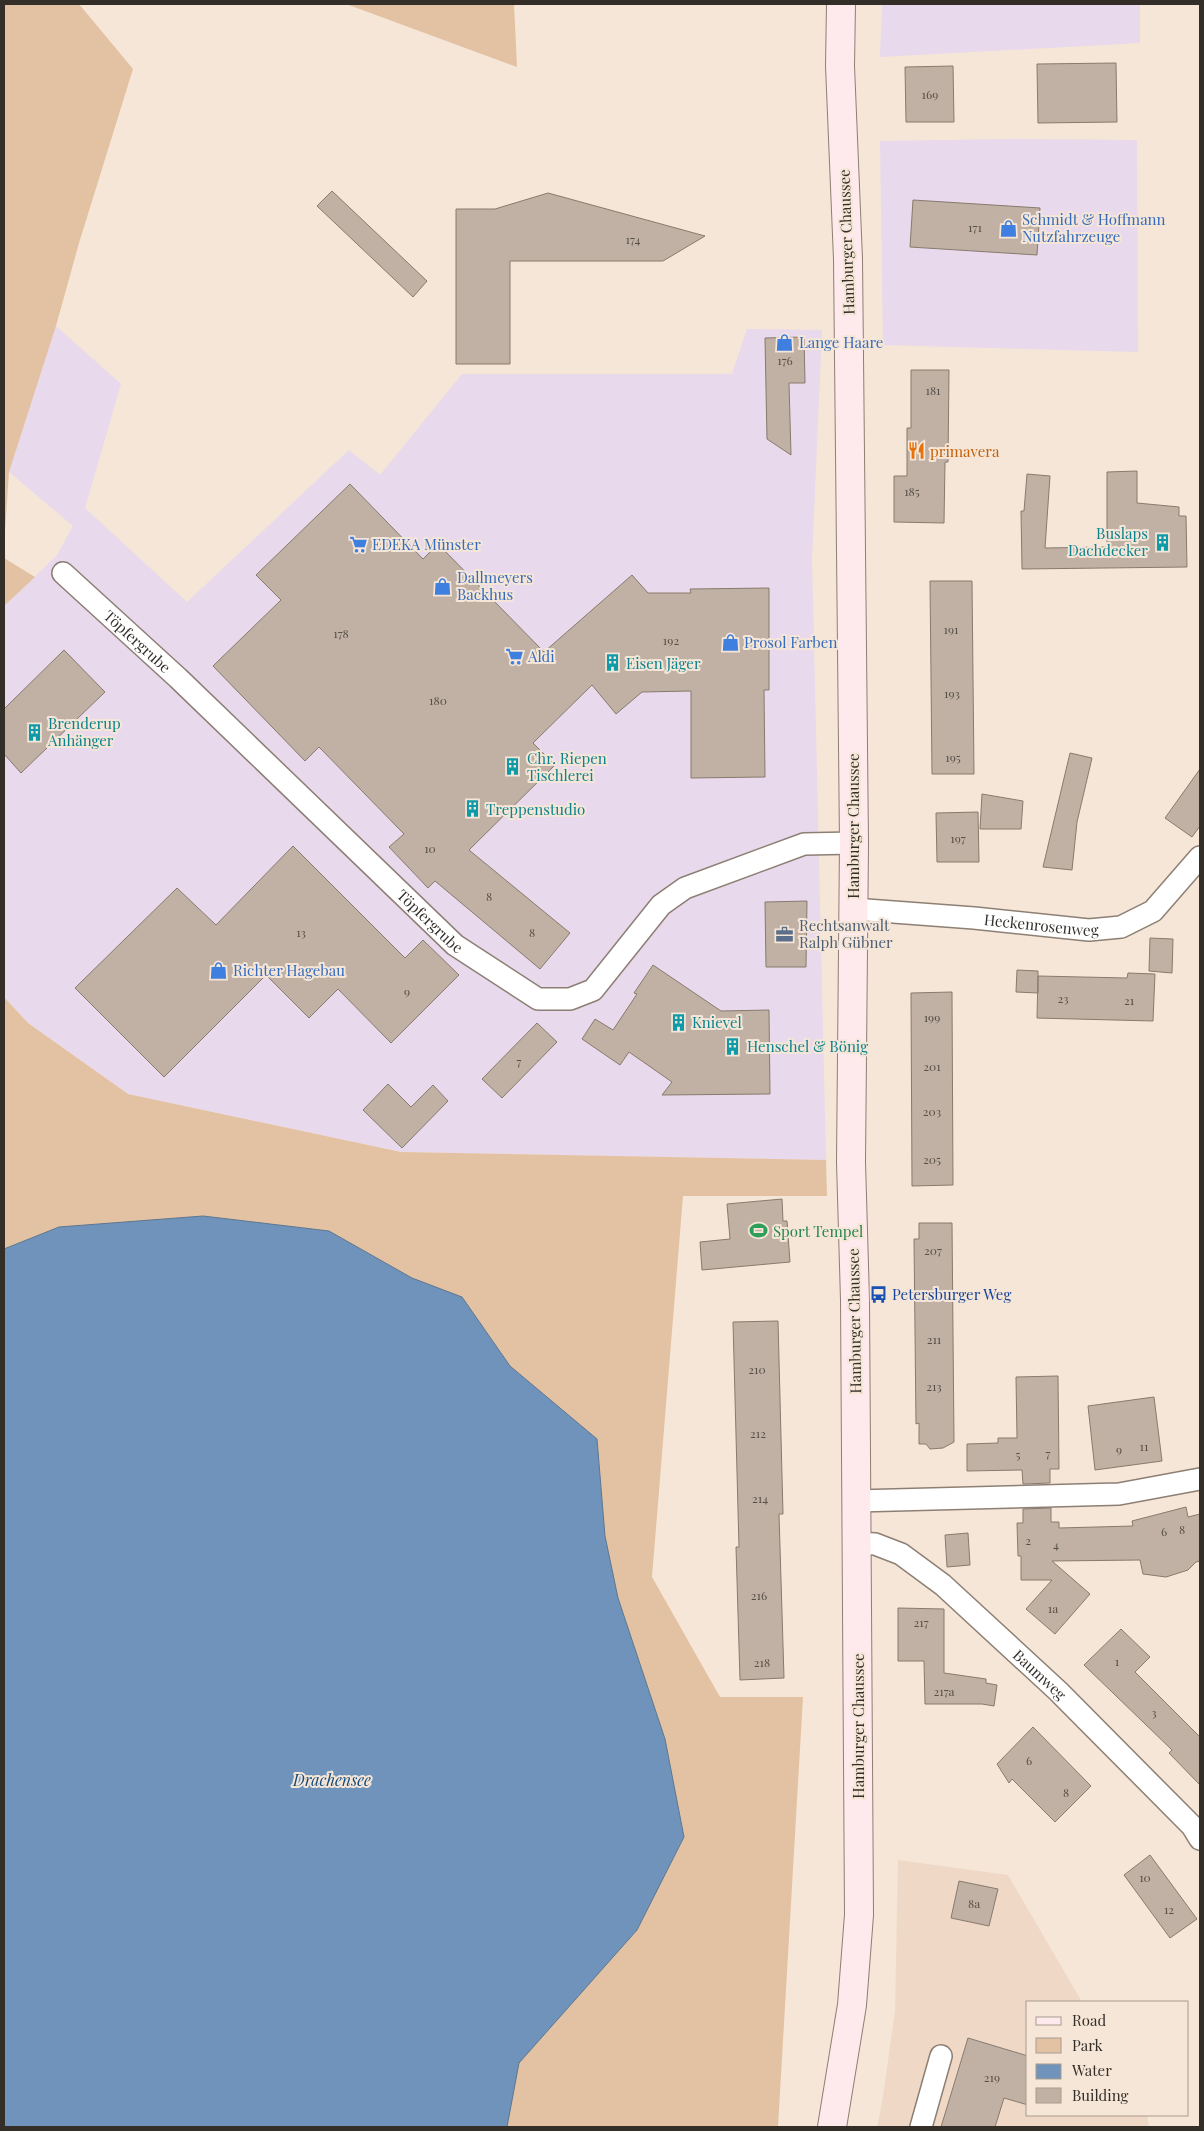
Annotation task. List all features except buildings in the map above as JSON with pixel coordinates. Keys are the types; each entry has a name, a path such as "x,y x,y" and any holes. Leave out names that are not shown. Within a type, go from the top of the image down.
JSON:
{"main road":[{"name":"Hamburger Chaussee","path":"832,2127 852,2005 859,1915 851,1162 854,843 848,259 840,66 840,4"}],"street":[{"name":"Töpfergrube","path":"63,573 178,678 455,946 538,999 570,999 593,990 660,905 685,888 804,844 854,843"},
{"name":"Heckenrosenweg","path":"853,909 974,918 1089,930 1121,927 1153,911 1200,857"},
{"path":"856,1501 1119,1494 1200,1478"},
{"name":"Baumweg","path":"856,1543 875,1544 901,1554 943,1585 1058,1690 1192,1826 1200,1839"},
{"path":"921,2127 941,2056"}],"shaded area":[{"path":"882,4 1140,4 1140,43 880,57"},
{"path":"1137,140 1138,352 883,345 880,141"},
{"path":"56,326 121,384 85,508 187,602 349,450 380,475 462,374 732,374 747,329 822,330 812,559 826,1160 401,1152 128,1094 28,1023 4,997 4,606 57,555 73,526 9,472"},
{"path":"898,1860 1008,1875 1081,2001 1026,2001 1026,2116 1147,2116 1149,2127 877,2127 895,2011"}],"green space":[{"path":"4,4 79,4 133,69 79,243 56,326 9,472 4,547"},
{"path":"346,4 514,4 517,67"},
{"path":"4,558 35,577 4,606"},
{"path":"4,997 28,1023 128,1094 401,1152 826,1160 827,1196 683,1196 652,1577 720,1697 803,1697 778,2127 507,2127 519,2063 637,1930 684,1837 665,1739 618,1598 605,1536 597,1439 510,1366 462,1297 412,1278 329,1231 203,1216 59,1227 4,1249"}],"water":[{"name":"Drachensee","path":"203,1216 329,1231 412,1278 462,1297 510,1366 597,1439 605,1536 618,1598 665,1739 684,1837 637,1930 519,2063 507,2127 4,2127 4,1249 59,1227"}],"place":[{"name":"Schmidt & Hoffmann Nutzfahrzeuge","path":"1008,228"},
{"name":"Lange Haare","path":"785,342"},
{"name":"primavera","path":"916,451"},
{"name":"Buslaps Dachdecker","path":"1162,542"},
{"name":"EDEKA Münster","path":"358,544"},
{"name":"Dallmeyers Backhus","path":"443,586"},
{"name":"Prosol Farben","path":"730,642"},
{"name":"Aldi","path":"514,656"},
{"name":"Eisen Jäger","path":"612,663"},
{"name":"Brenderup Anhänger","path":"34,732"},
{"name":"Chr. Riepen Tischlerei","path":"513,767"},
{"name":"Treppenstudio","path":"472,809"},
{"name":"Rechtsanwalt Ralph Gübner","path":"785,934"},
{"name":"Richter Hagebau","path":"219,970"},
{"name":"Knievel","path":"678,1022"},
{"name":"Henschel & Bönig","path":"733,1046"},
{"name":"Sport Tempel","path":"759,1231"},
{"name":"Petersburger Weg","path":"878,1294"}]}
